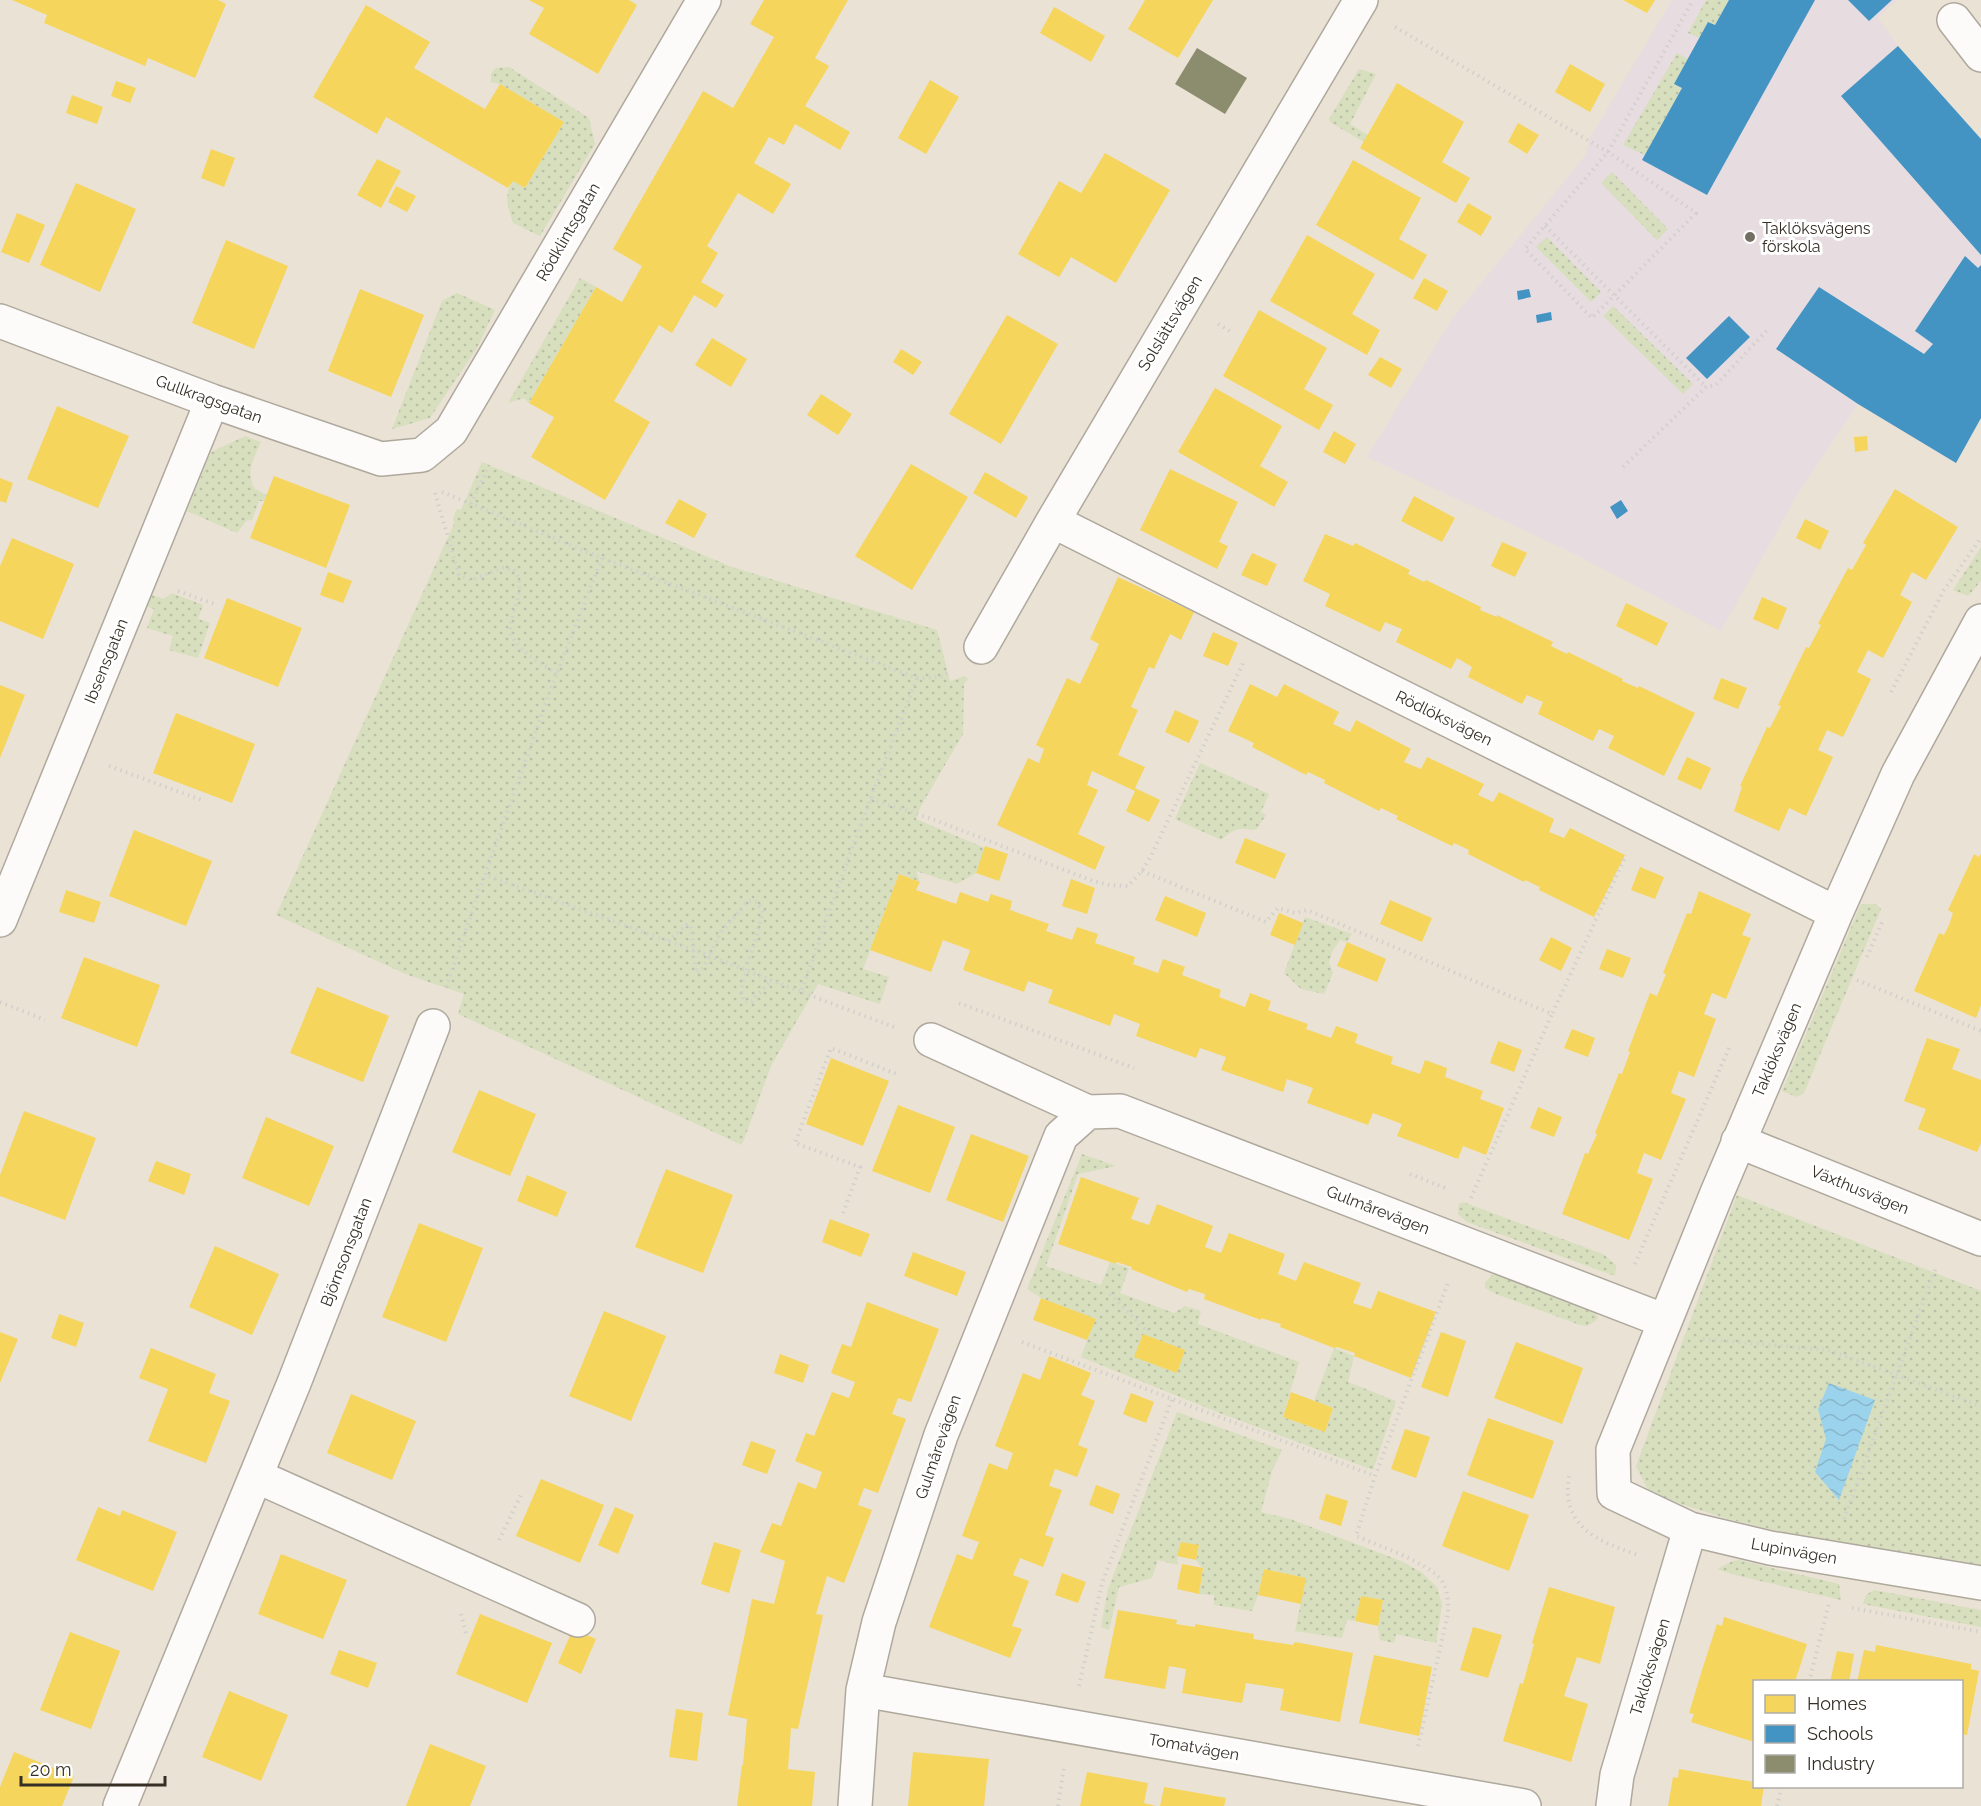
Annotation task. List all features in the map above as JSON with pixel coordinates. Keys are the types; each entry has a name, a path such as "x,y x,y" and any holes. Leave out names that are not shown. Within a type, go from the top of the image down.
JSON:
{"street":[{"name":"Rödklintsgatan","path":"422,454 452,431 704,0"},
{"name":"Solslättsvägen","path":"981,647 1359,2"},
{"path":"1954,20 1981,55"},
{"name":"Gullkragsgatan","path":"0,321 212,401 381,459 422,454"},
{"name":"Ibsensgatan","path":"0,920 212,401"},
{"name":"Rödlöksvägen","path":"1053,521 1836,913"},
{"name":"Taklöksvägen","path":"1614,1493 1613,1450 1738,1141 1898,774 1981,621"},
{"name":"Björnsonsgatan","path":"120,1806 256,1476 433,1026"},
{"name":"Gulmårevägen","path":"931,1040 1088,1112 1120,1111 1665,1321"},
{"name":"Gulmårevägen","path":"855,1806 864,1690 879,1622 937,1446 1061,1136 1088,1112"},
{"name":"Växthusvägen","path":"1738,1141 1966,1233"},
{"path":"256,1476 578,1620"},
{"name":"Lupinvägen","path":"1614,1493 1690,1529 1770,1548 1981,1583"},
{"name":"Taklöksvägen","path":"1613,1806 1617,1775 1690,1529"},
{"name":"Tomatvägen","path":"864,1690 1524,1806"}],"path":[{"path":"1359,2 1608,152 1696,213 1592,318 1525,249 1608,152 1693,0"},
{"path":"1545,226 1706,387"},
{"path":"1623,468 1706,387 1716,385 1768,329"},
{"path":"471,504 488,468"},
{"path":"557,674 527,653 513,639 510,632 520,587 518,575 513,569 503,568 471,580 459,575 433,488 602,558 917,678 940,677 965,665 981,647"},
{"path":"433,1026 557,674 602,558"},
{"path":"871,799 932,819 1109,885 1128,886 1142,872 1260,626"},
{"path":"801,992 917,678"},
{"path":"69,751 204,801"},
{"path":"1472,1198 1552,1014 1644,817"},
{"path":"1142,872 1266,922 1278,909 1295,913 1307,910 1552,1014"},
{"path":"485,875 710,956 931,1040 952,1001 1074,1045"},
{"path":"668,941 686,925 691,926 696,973 702,970 721,932 748,901 757,902 763,912 741,990 744,1002 752,1001 771,980"},
{"path":"1866,960 1883,919"},
{"path":"1852,990 1861,970"},
{"path":"1857,980 1981,1031"},
{"path":"0,1002 45,1020"},
{"path":"843,1214 860,1167 795,1143 831,1048 899,1075"},
{"path":"1830,1557 1895,1376 1966,1233"},
{"path":"1437,1279 1454,1285"},
{"path":"1411,1786 1448,1613 1447,1593 1441,1580 1417,1562 1356,1536 1375,1476 1448,1283"},
{"path":"1110,1294 1146,1330"},
{"path":"1665,1321 1689,1337 1828,1350 1981,1406"},
{"path":"983,1327 1375,1476"},
{"path":"1070,1725 1102,1583 1172,1399"},
{"path":"1570,1469 1567,1486 1573,1516 1586,1531 1605,1544 1680,1567"},
{"path":"481,1576 521,1495"},
{"path":"1809,1680 1828,1603 1836,1605"},
{"path":"1844,1606 1981,1632"},
{"path":"1777,1806 1782,1788"}],"shaded area":[{"name":"Taklöksvägens förskola","path":"1672,0 1897,0 1878,18 1898,46 1981,139 1981,418 1956,463 1858,404 1800,490 1721,631 1575,554 1367,457 1452,319 1585,156 1589,140"}],"green space":[{"path":"1706,0 1729,0 1715,25 1708,22 1700,38 1688,33"},
{"path":"1677,53 1688,59 1674,84 1682,88 1645,155 1623,145"},
{"path":"509,67 589,118 595,144 540,236 513,223 507,202 508,192 513,181 525,188 564,122 500,84 491,82 491,74 495,68"},
{"path":"1359,69 1376,74 1350,124 1368,135 1364,142 1330,122 1329,119"},
{"path":"1612,172 1668,229 1657,240 1601,183"},
{"path":"1547,237 1601,292 1591,302 1536,247"},
{"path":"580,278 596,287 529,403 524,398 508,403"},
{"path":"457,293 495,310 477,348 430,418 392,429 442,301"},
{"path":"1613,306 1693,384 1683,394 1603,316"},
{"path":"245,436 261,442 252,465 251,477 255,489 267,495 264,501 259,501 252,520 246,521 237,533 187,511 211,452"},
{"path":"482,462 732,567 937,630 950,681 965,676 968,679 964,684 963,734 920,808 916,819 985,848 976,873 957,884 916,871 920,882 899,874 863,969 889,977 880,1004 818,984 771,1066 742,1145 458,1014 464,994 408,975 276,915 454,524 453,518 457,509 461,510"},
{"path":"1981,547 1981,581 1968,596 1953,590"},
{"path":"172,593 203,605 198,619 210,623 198,658 169,650 173,636 147,628 154,609 146,606 152,595 164,599"},
{"path":"1200,763 1269,794 1261,812 1266,815 1257,829 1237,830 1221,840 1175,819"},
{"path":"1861,904 1876,904 1881,909 1804,1093 1797,1097 1782,1091"},
{"path":"1305,917 1352,934 1347,942 1340,940 1332,952 1329,962 1333,973 1324,994 1301,989 1284,973"},
{"path":"1082,1154 1116,1166 1078,1174 1046,1266 1101,1285 1110,1262 1129,1268 1120,1293 1174,1313 1185,1306 1201,1311 1198,1324 1299,1362 1283,1417 1325,1432 1333,1408 1314,1401 1334,1348 1354,1356 1348,1382 1396,1401 1373,1470 1222,1414 1081,1357 1095,1319 1041,1298 1027,1289"},
{"path":"1737,1195 1981,1291 1981,1572 1849,1548 1728,1519 1650,1494 1636,1466"},
{"path":"1463,1202 1603,1254 1616,1265 1615,1276 1467,1222 1458,1214 1459,1204"},
{"path":"1500,1274 1593,1309 1598,1317 1597,1320 1587,1326 1580,1325 1485,1288 1485,1283 1492,1275"},
{"path":"1177,1412 1282,1450 1272,1471 1261,1512 1290,1519 1401,1561 1421,1572 1437,1587 1442,1605 1436,1643 1396,1634 1394,1643 1380,1640 1378,1626 1383,1600 1361,1596 1355,1621 1347,1620 1342,1638 1295,1631 1306,1578 1264,1569 1252,1611 1214,1605 1214,1595 1199,1594 1203,1569 1196,1560 1199,1546 1181,1542 1177,1556 1178,1565 1158,1560 1152,1578 1119,1587 1109,1630 1101,1627 1108,1589"},
{"path":"1738,1560 1839,1584 1841,1600 1717,1569"},
{"path":"1874,1590 1981,1610 1981,1627 1863,1604 1866,1595"}],"water":[{"path":"1829,1383 1875,1400 1839,1500 1815,1472 1826,1439 1818,1409"}],"building: Homes":[{"path":"12,0 218,0 226,4 195,78 148,58 145,66 44,23 47,15"},
{"path":"529,0 629,0 637,5 598,74 529,34 544,8"},
{"path":"764,0 848,0 815,58 829,66 805,106 850,132 840,150 795,124 784,145 769,137 754,163 791,184 773,214 738,193 707,246 718,253 701,282 724,295 716,308 694,295 672,333 659,325 614,401 650,422 605,500 531,457 554,417 529,403 596,287 622,302 642,266 613,249 703,91 733,108 774,37 750,24"},
{"path":"1145,0 1213,0 1178,58 1128,29"},
{"path":"1623,0 1655,0 1647,13"},
{"path":"366,5 430,42 414,68 485,109 500,84 564,122 525,188 513,181 508,188 386,117 377,134 313,97"},
{"path":"1054,7 1105,36 1091,62 1040,33"},
{"path":"1570,64 1605,84 1590,112 1555,92"},
{"path":"930,80 959,97 926,154 898,138"},
{"path":"116,81 136,88 130,103 111,96"},
{"path":"1397,83 1464,122 1442,162 1470,178 1456,203 1360,148"},
{"path":"72,95 103,107 97,124 66,113"},
{"path":"1518,123 1539,135 1527,154 1508,142"},
{"path":"211,149 235,158 224,187 201,178"},
{"path":"1105,153 1170,190 1116,283 1071,257 1059,277 1018,254 1059,181 1081,193"},
{"path":"377,159 401,171 381,208 357,195"},
{"path":"1353,160 1421,198 1399,239 1427,255 1413,280 1316,225"},
{"path":"76,183 136,209 100,292 40,265"},
{"path":"396,186 416,196 407,212 388,202"},
{"path":"1468,203 1492,217 1481,236 1457,222"},
{"path":"17,213 45,225 29,263 1,252"},
{"path":"1307,235 1375,274 1352,314 1380,330 1367,355 1270,301"},
{"path":"226,240 288,266 254,349 192,323"},
{"path":"1424,278 1448,291 1437,311 1413,298"},
{"path":"360,289 424,315 391,397 328,371"},
{"path":"1259,310 1327,348 1304,389 1333,405 1319,430 1223,376"},
{"path":"1007,315 1058,344 1001,444 949,414"},
{"path":"712,338 747,359 731,387 695,365"},
{"path":"901,349 922,362 913,375 893,362"},
{"path":"1380,357 1402,369 1391,388 1368,375"},
{"path":"1215,388 1282,426 1260,466 1288,482 1274,507 1178,452"},
{"path":"821,394 852,414 838,435 807,415"},
{"path":"57,406 129,436 98,508 27,479"},
{"path":"1334,431 1356,444 1345,464 1323,452"},
{"path":"1867,436 1868,450 1855,452 1854,437"},
{"path":"911,464 968,497 912,590 855,556"},
{"path":"1170,469 1238,502 1219,542 1228,546 1217,569 1140,530"},
{"path":"985,472 1028,497 1016,518 973,493"},
{"path":"274,476 350,505 326,568 250,538"},
{"path":"0,478 13,483 6,503 0,501"},
{"path":"1895,489 1958,527 1926,580 1912,572 1900,595 1912,602 1883,658 1868,650 1857,672 1871,679 1843,737 1827,730 1818,750 1833,757 1806,816 1789,808 1779,831 1734,811 1742,787 1740,786 1767,727 1770,728 1781,706 1778,705 1806,647 1809,648 1821,625 1818,624 1848,568 1852,570 1866,545 1863,543"},
{"path":"1414,496 1455,518 1442,542 1401,521"},
{"path":"679,499 707,514 694,538 665,523"},
{"path":"1805,519 1829,531 1820,550 1796,538"},
{"path":"1325,534 1353,546 1355,543 1410,570 1408,574 1424,582 1426,580 1481,607 1480,610 1497,617 1497,615 1553,642 1551,646 1567,654 1568,652 1623,679 1622,681 1638,688 1639,686 1695,713 1664,776 1608,748 1614,736 1599,729 1593,741 1538,714 1543,702 1527,695 1522,704 1468,677 1472,667 1457,658 1451,669 1396,642 1402,629 1385,622 1380,632 1325,606 1330,594 1303,581"},
{"path":"12,538 74,564 43,639 0,621 0,566"},
{"path":"1502,542 1527,553 1515,577 1491,566"},
{"path":"1252,553 1277,564 1267,586 1241,575"},
{"path":"328,572 352,581 343,603 320,595"},
{"path":"1118,577 1194,612 1181,640 1170,634 1154,669 1149,667 1131,707 1138,710 1118,755 1145,767 1135,788 1160,800 1149,822 1126,811 1135,791 1092,771 1087,785 1098,790 1078,834 1105,847 1095,870 997,825 1028,758 1039,763 1044,749 1036,745 1067,678 1080,684 1099,644 1090,639"},
{"path":"1762,597 1787,608 1778,630 1753,619"},
{"path":"227,598 302,628 278,687 204,658"},
{"path":"1626,603 1668,623 1657,646 1616,626"},
{"path":"1213,632 1238,643 1228,666 1203,656"},
{"path":"1721,678 1747,688 1738,709 1713,699"},
{"path":"1250,684 1277,697 1284,684 1339,712 1333,724 1350,732 1356,720 1411,749 1404,762 1421,769 1427,757 1484,784 1478,795 1493,802 1499,792 1554,819 1549,832 1564,838 1570,828 1625,855 1594,917 1539,890 1540,887 1525,880 1524,882 1468,854 1469,850 1454,843 1452,846 1396,819 1398,816 1381,808 1379,811 1324,783 1325,780 1308,772 1306,775 1252,747 1254,743 1228,731"},
{"path":"0,685 25,695 0,758"},
{"path":"1175,710 1199,721 1189,743 1165,732"},
{"path":"176,713 255,744 232,803 153,773"},
{"path":"1687,757 1711,768 1701,790 1677,779"},
{"path":"134,830 212,861 186,926 109,896"},
{"path":"1245,838 1286,854 1275,879 1235,863"},
{"path":"985,846 1008,854 999,881 976,873"},
{"path":"1974,854 1979,857 1981,854 1981,1005 1976,1018 1914,991 1939,933 1944,935 1949,925 1953,913 1948,910"},
{"path":"1640,867 1664,877 1655,899 1631,890"},
{"path":"899,874 920,882 916,890 956,904 960,892 988,902 991,894 1012,901 1010,910 1049,924 1046,931 1072,940 1077,927 1098,934 1095,943 1135,957 1133,964 1158,973 1163,959 1185,967 1182,975 1221,990 1219,997 1245,1007 1250,993 1271,1001 1268,1010 1308,1024 1306,1029 1331,1038 1336,1026 1358,1034 1355,1043 1393,1057 1391,1064 1420,1074 1425,1060 1447,1068 1445,1077 1483,1091 1480,1099 1504,1108 1486,1155 1463,1146 1458,1159 1397,1136 1402,1124 1373,1113 1368,1125 1307,1103 1313,1088 1287,1079 1283,1092 1221,1070 1226,1057 1200,1048 1196,1058 1136,1036 1140,1024 1114,1014 1110,1026 1048,1003 1053,990 1028,981 1024,992 963,970 970,950 943,940 931,972 870,950"},
{"path":"1071,879 1095,888 1087,914 1062,906"},
{"path":"66,890 101,902 94,923 59,912"},
{"path":"1699,891 1751,914 1742,935 1751,938 1726,999 1712,993 1704,1014 1716,1019 1694,1077 1679,1071 1671,1093 1686,1099 1661,1160 1644,1153 1637,1173 1653,1179 1629,1240 1562,1214 1585,1153 1588,1154 1597,1134 1595,1133 1619,1073 1622,1074 1630,1052 1628,1051 1650,993 1657,996 1666,974 1663,973 1687,913 1691,914"},
{"path":"1165,896 1206,913 1197,937 1155,920"},
{"path":"1390,900 1432,918 1422,942 1380,924"},
{"path":"1279,913 1303,923 1295,945 1270,935"},
{"path":"1551,937 1572,948 1561,971 1539,960"},
{"path":"1347,942 1386,959 1377,982 1337,966"},
{"path":"1607,949 1631,958 1623,978 1599,969"},
{"path":"84,957 160,985 137,1047 61,1018"},
{"path":"317,987 389,1016 363,1082 290,1053"},
{"path":"1572,1029 1595,1038 1588,1057 1564,1048"},
{"path":"1927,1038 1960,1049 1952,1069 1981,1080 1981,1143 1977,1152 1918,1129 1926,1109 1904,1101"},
{"path":"1498,1041 1522,1050 1514,1072 1490,1063"},
{"path":"831,1058 889,1081 863,1146 806,1124"},
{"path":"479,1090 536,1114 510,1176 452,1152"},
{"path":"898,1105 955,1127 930,1193 872,1171"},
{"path":"1538,1107 1562,1117 1554,1137 1530,1128"},
{"path":"24,1111 96,1138 65,1220 0,1196 0,1175"},
{"path":"266,1117 334,1146 309,1206 242,1178"},
{"path":"971,1134 1029,1156 1003,1222 946,1200"},
{"path":"156,1161 191,1174 184,1195 148,1181"},
{"path":"666,1169 733,1195 703,1273 635,1247"},
{"path":"527,1175 567,1192 557,1217 517,1201"},
{"path":"1081,1177 1139,1198 1131,1219 1149,1225 1157,1204 1213,1226 1205,1247 1221,1253 1229,1233 1285,1254 1278,1274 1296,1281 1304,1262 1361,1283 1353,1303 1371,1309 1378,1291 1436,1312 1411,1378 1354,1356 1355,1353 1334,1348 1280,1327 1281,1324 1261,1318 1261,1320 1204,1299 1205,1294 1189,1289 1187,1292 1131,1269 1132,1267 1116,1262 1116,1264 1058,1244"},
{"path":"830,1219 870,1234 861,1257 822,1242"},
{"path":"419,1223 483,1248 446,1342 382,1317"},
{"path":"215,1246 279,1274 252,1335 189,1307"},
{"path":"913,1252 966,1272 957,1296 904,1276"},
{"path":"1041,1298 1096,1319 1087,1340 1033,1320"},
{"path":"867,1302 939,1329 911,1402 898,1398 892,1414 906,1419 878,1493 864,1488 861,1496 858,1505 872,1510 844,1583 827,1576 816,1614 823,1615 798,1729 791,1728 788,1769 815,1772 812,1806 737,1806 747,1719 728,1715 752,1599 774,1604 785,1561 760,1552 772,1523 781,1526 798,1482 816,1489 822,1472 795,1461 806,1433 814,1436 832,1392 849,1398 855,1382 831,1373 842,1344 851,1347"},
{"path":"604,1311 666,1336 631,1421 569,1396"},
{"path":"59,1314 84,1323 76,1347 51,1338"},
{"path":"0,1332 18,1339 0,1383"},
{"path":"1441,1332 1466,1341 1448,1397 1421,1387"},
{"path":"1143,1334 1185,1350 1177,1373 1134,1357"},
{"path":"1516,1342 1583,1368 1562,1424 1494,1398"},
{"path":"151,1348 216,1374 209,1393 230,1401 206,1463 148,1441 168,1389 139,1378"},
{"path":"780,1354 809,1365 803,1383 774,1373"},
{"path":"1049,1356 1091,1373 1081,1395 1095,1401 1078,1445 1088,1449 1077,1477 1055,1469 1049,1486 1062,1490 1045,1535 1054,1538 1043,1567 1020,1558 1013,1575 1029,1581 1012,1626 1022,1629 1010,1658 929,1627 957,1554 972,1560 979,1542 962,1536 989,1463 1007,1470 1013,1453 995,1446 1023,1373 1040,1380"},
{"path":"1291,1392 1333,1408 1325,1432 1283,1417"},
{"path":"1131,1393 1154,1402 1146,1423 1123,1414"},
{"path":"351,1394 416,1421 392,1480 327,1453"},
{"path":"1488,1418 1554,1441 1533,1499 1467,1475"},
{"path":"1405,1429 1430,1437 1416,1478 1391,1469"},
{"path":"751,1441 776,1450 767,1474 742,1465"},
{"path":"541,1479 604,1505 580,1563 516,1536"},
{"path":"1096,1485 1120,1494 1113,1514 1089,1505"},
{"path":"1463,1491 1529,1515 1509,1571 1442,1546"},
{"path":"1326,1494 1348,1501 1341,1526 1319,1519"},
{"path":"98,1507 120,1516 122,1510 177,1532 153,1591 76,1560"},
{"path":"615,1507 634,1515 618,1554 598,1545"},
{"path":"714,1542 741,1550 729,1593 701,1584"},
{"path":"1181,1542 1199,1545 1196,1560 1177,1556"},
{"path":"281,1554 347,1580 323,1639 258,1614"},
{"path":"1182,1564 1203,1568 1199,1594 1177,1589"},
{"path":"1264,1569 1306,1578 1301,1604 1258,1595"},
{"path":"1062,1573 1086,1582 1078,1603 1055,1595"},
{"path":"1549,1587 1615,1607 1600,1664 1577,1657 1564,1696 1588,1704 1571,1762 1503,1741 1520,1683 1523,1684 1534,1644 1532,1643"},
{"path":"1361,1596 1383,1600 1378,1626 1355,1621"},
{"path":"1118,1610 1177,1620 1176,1624 1195,1627 1195,1624 1254,1634 1253,1639 1293,1645 1295,1642 1353,1653 1340,1722 1280,1710 1284,1689 1246,1683 1242,1703 1182,1693 1186,1669 1169,1666 1165,1689 1104,1678"},
{"path":"480,1614 552,1643 527,1703 456,1674"},
{"path":"1724,1617 1807,1644 1796,1680 1753,1680 1753,1742 1691,1722 1694,1714 1689,1713 1702,1670 1717,1624 1722,1626"},
{"path":"1473,1627 1502,1635 1488,1678 1460,1670"},
{"path":"573,1629 596,1639 581,1674 558,1663"},
{"path":"70,1632 120,1651 91,1729 40,1710"},
{"path":"1876,1645 1971,1664 1971,1669 1979,1671 1967,1735 1963,1734 1963,1680 1857,1680 1864,1650 1875,1652"},
{"path":"339,1650 377,1663 368,1688 330,1674"},
{"path":"1837,1651 1854,1654 1849,1680 1830,1680"},
{"path":"1374,1655 1432,1667 1419,1736 1359,1723"},
{"path":"229,1691 288,1715 261,1781 202,1757"},
{"path":"676,1709 703,1713 697,1761 669,1757"},
{"path":"430,1744 486,1766 470,1806 406,1806"},
{"path":"14,1752 74,1776 62,1806 0,1806 0,1787"},
{"path":"913,1752 989,1759 984,1806 908,1806"},
{"path":"1679,1769 1753,1782 1753,1788 1764,1788 1761,1806 1668,1806 1673,1777 1678,1778"},
{"path":"1087,1772 1148,1783 1144,1803 1156,1806 1080,1806"},
{"path":"1164,1787 1226,1798 1224,1806 1160,1806"}],"building: Schools":[{"path":"1729,0 1815,0 1707,195 1642,160 1682,88 1674,84 1708,22 1715,25"},
{"path":"1848,0 1892,0 1869,21"},
{"path":"1898,46 1981,139 1981,255 1841,96"},
{"path":"1965,256 1978,268 1981,265 1981,418 1956,463 1858,404 1776,349 1819,287 1924,354 1933,344 1915,331"},
{"path":"1529,289 1531,297 1518,300 1517,291"},
{"path":"1551,312 1552,320 1537,323 1536,315"},
{"path":"1729,316 1750,337 1707,379 1686,358"},
{"path":"1621,500 1628,511 1617,519 1610,507"}],"building: Industry":[{"path":"1197,48 1247,78 1225,114 1175,84"}],"place":[{"name":"Taklöksvägens förskola","path":"1750,237"}]}
